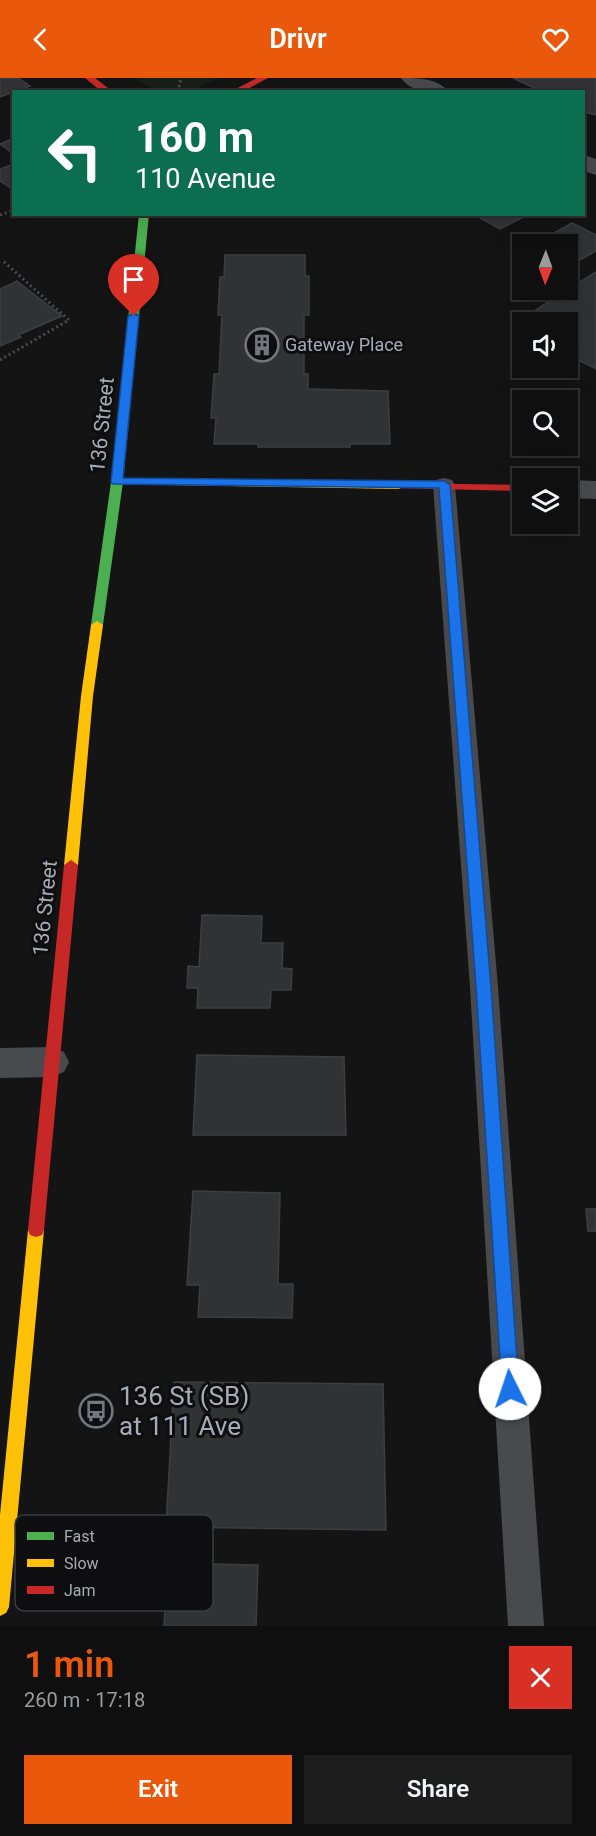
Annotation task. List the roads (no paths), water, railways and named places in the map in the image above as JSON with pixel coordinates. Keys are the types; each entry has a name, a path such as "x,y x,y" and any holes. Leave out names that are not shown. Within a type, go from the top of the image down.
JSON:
{"street":[{"path":"89,78 106,90"},
{"path":"238,90 264,78"},
{"path":"412,78 435,90"},
{"name":"136 Street","path":"0,1607 87,696 117,482 144,216"},
{"path":"117,482 512,488"},
{"path":"578,489 596,490"},
{"path":"0,1063 51,1062"}],"lane":[{"path":"444,485 484,987 526,1626"}],"place":[{"name":"Gateway Place","path":"262,345"},
{"name":"136 St (SB) at 111 Ave","path":"96,1411"}]}
